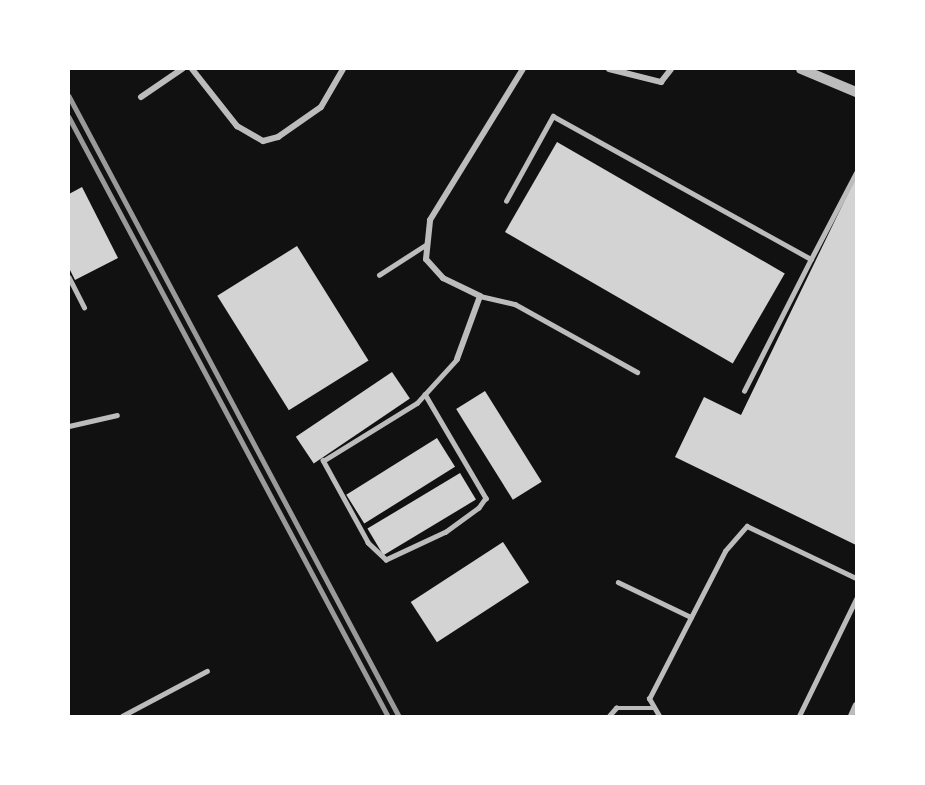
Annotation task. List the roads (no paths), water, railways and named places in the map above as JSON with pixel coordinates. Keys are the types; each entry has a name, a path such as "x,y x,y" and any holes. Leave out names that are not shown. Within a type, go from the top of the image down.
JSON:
{"street":[{"path":"141,97 182,69"},
{"path":"192,69 237,126 263,141 278,137 321,107 343,69"},
{"path":"457,359 480,296 443,278 426,259 430,220 523,69"},
{"path":"609,69 661,82 671,69"},
{"path":"801,69 856,92"},
{"path":"850,716 856,705"}],"lane":[{"path":"506,201 553,116 810,259"},
{"path":"744,391 856,173"},
{"path":"379,275 428,244"},
{"path":"69,277 84,307"},
{"path":"480,296 515,304 637,372"},
{"path":"425,394 486,498 479,508 446,532 386,560 368,543 323,461 425,394 457,359"},
{"path":"69,426 117,415"},
{"path":"659,716 649,699 725,550 747,526 856,578"},
{"path":"618,582 691,617"},
{"path":"799,716 856,599"},
{"path":"122,716 207,671"},
{"path":"609,716 616,708 654,708"}],"railway":[{"path":"69,96 399,716"},
{"path":"69,117 388,716"}]}
